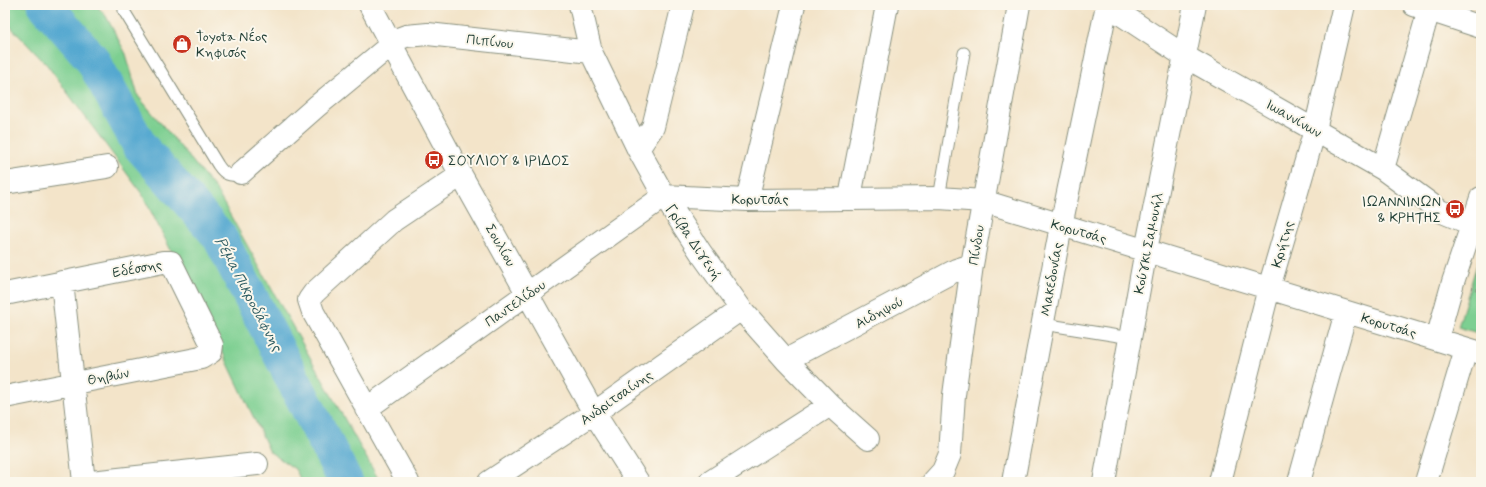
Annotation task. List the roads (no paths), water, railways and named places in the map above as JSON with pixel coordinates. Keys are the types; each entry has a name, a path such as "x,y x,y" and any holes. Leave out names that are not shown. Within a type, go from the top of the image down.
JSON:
{"street":[{"name":"Σουλίου","path":"370,5 461,175 594,413 638,482"},
{"name":"Γρίβα Διγενή","path":"580,5 591,52 638,149 664,196 701,253 741,309 786,360 830,405 868,439"},
{"path":"638,149 653,127 683,5"},
{"path":"747,200 794,5"},
{"path":"850,198 887,5"},
{"name":"Πίνδου","path":"933,482 943,471 950,454 954,395 972,265 1019,5"},
{"name":"Ιωαννίνων","path":"1107,5 1186,57 1383,169 1440,211 1477,227"},
{"name":"Μακεδονίας","path":"1013,482 1061,226 1107,5"},
{"name":"Κούγκι Σαμουήλ","path":"1104,482 1146,250 1186,57 1195,5"},
{"name":"Κρήτης","path":"1220,482 1270,288 1315,130 1344,5"},
{"path":"1383,169 1422,7 1481,27"},
{"name":"Πιπίνου","path":"241,173 317,106 398,39 406,36 420,34 591,52"},
{"path":"5,183 107,167"},
{"path":"408,482 313,312 309,300 314,293 394,220 461,175"},
{"name":"Κορυτσάς","path":"664,196 747,200 939,198 983,201 1473,351"},
{"name":"Παντελίδου","path":"366,409 664,196"},
{"path":"1437,339 1453,282 1477,227 1481,198"},
{"name":"Εδέσσης","path":"5,294 162,262 171,262 212,345 211,352"},
{"name":"Αιδηψού","path":"786,360 956,270 972,265"},
{"path":"62,282 84,482"},
{"name":"Ανδριτσαίνης","path":"489,482 594,413 741,309"},
{"path":"1299,482 1346,312"},
{"path":"1426,482 1473,351"},
{"name":"Θηβών","path":"5,397 200,358 211,352"},
{"path":"710,482 830,405"},
{"path":"91,482 257,464"}],"lane":[{"path":"124,5 124,11 220,169 228,175 241,173"},
{"path":"939,198 964,53"},
{"path":"1043,324 1131,338"}],"waterway":[{"name":"Ρέμα Πικροδάφνης","path":"45,5 92,59 140,146 219,236 346,482"}],"place":[{"name":"Toyota Νέος Κηφισός","path":"182,44"},
{"name":"ΣΟΥΛΙΟΥ & ΙΡΙΔΟΣ","path":"434,160"},
{"name":"ΙΩΑΝΝΙΝΩΝ & ΚΡΗΤΗΣ","path":"1455,209"}]}
